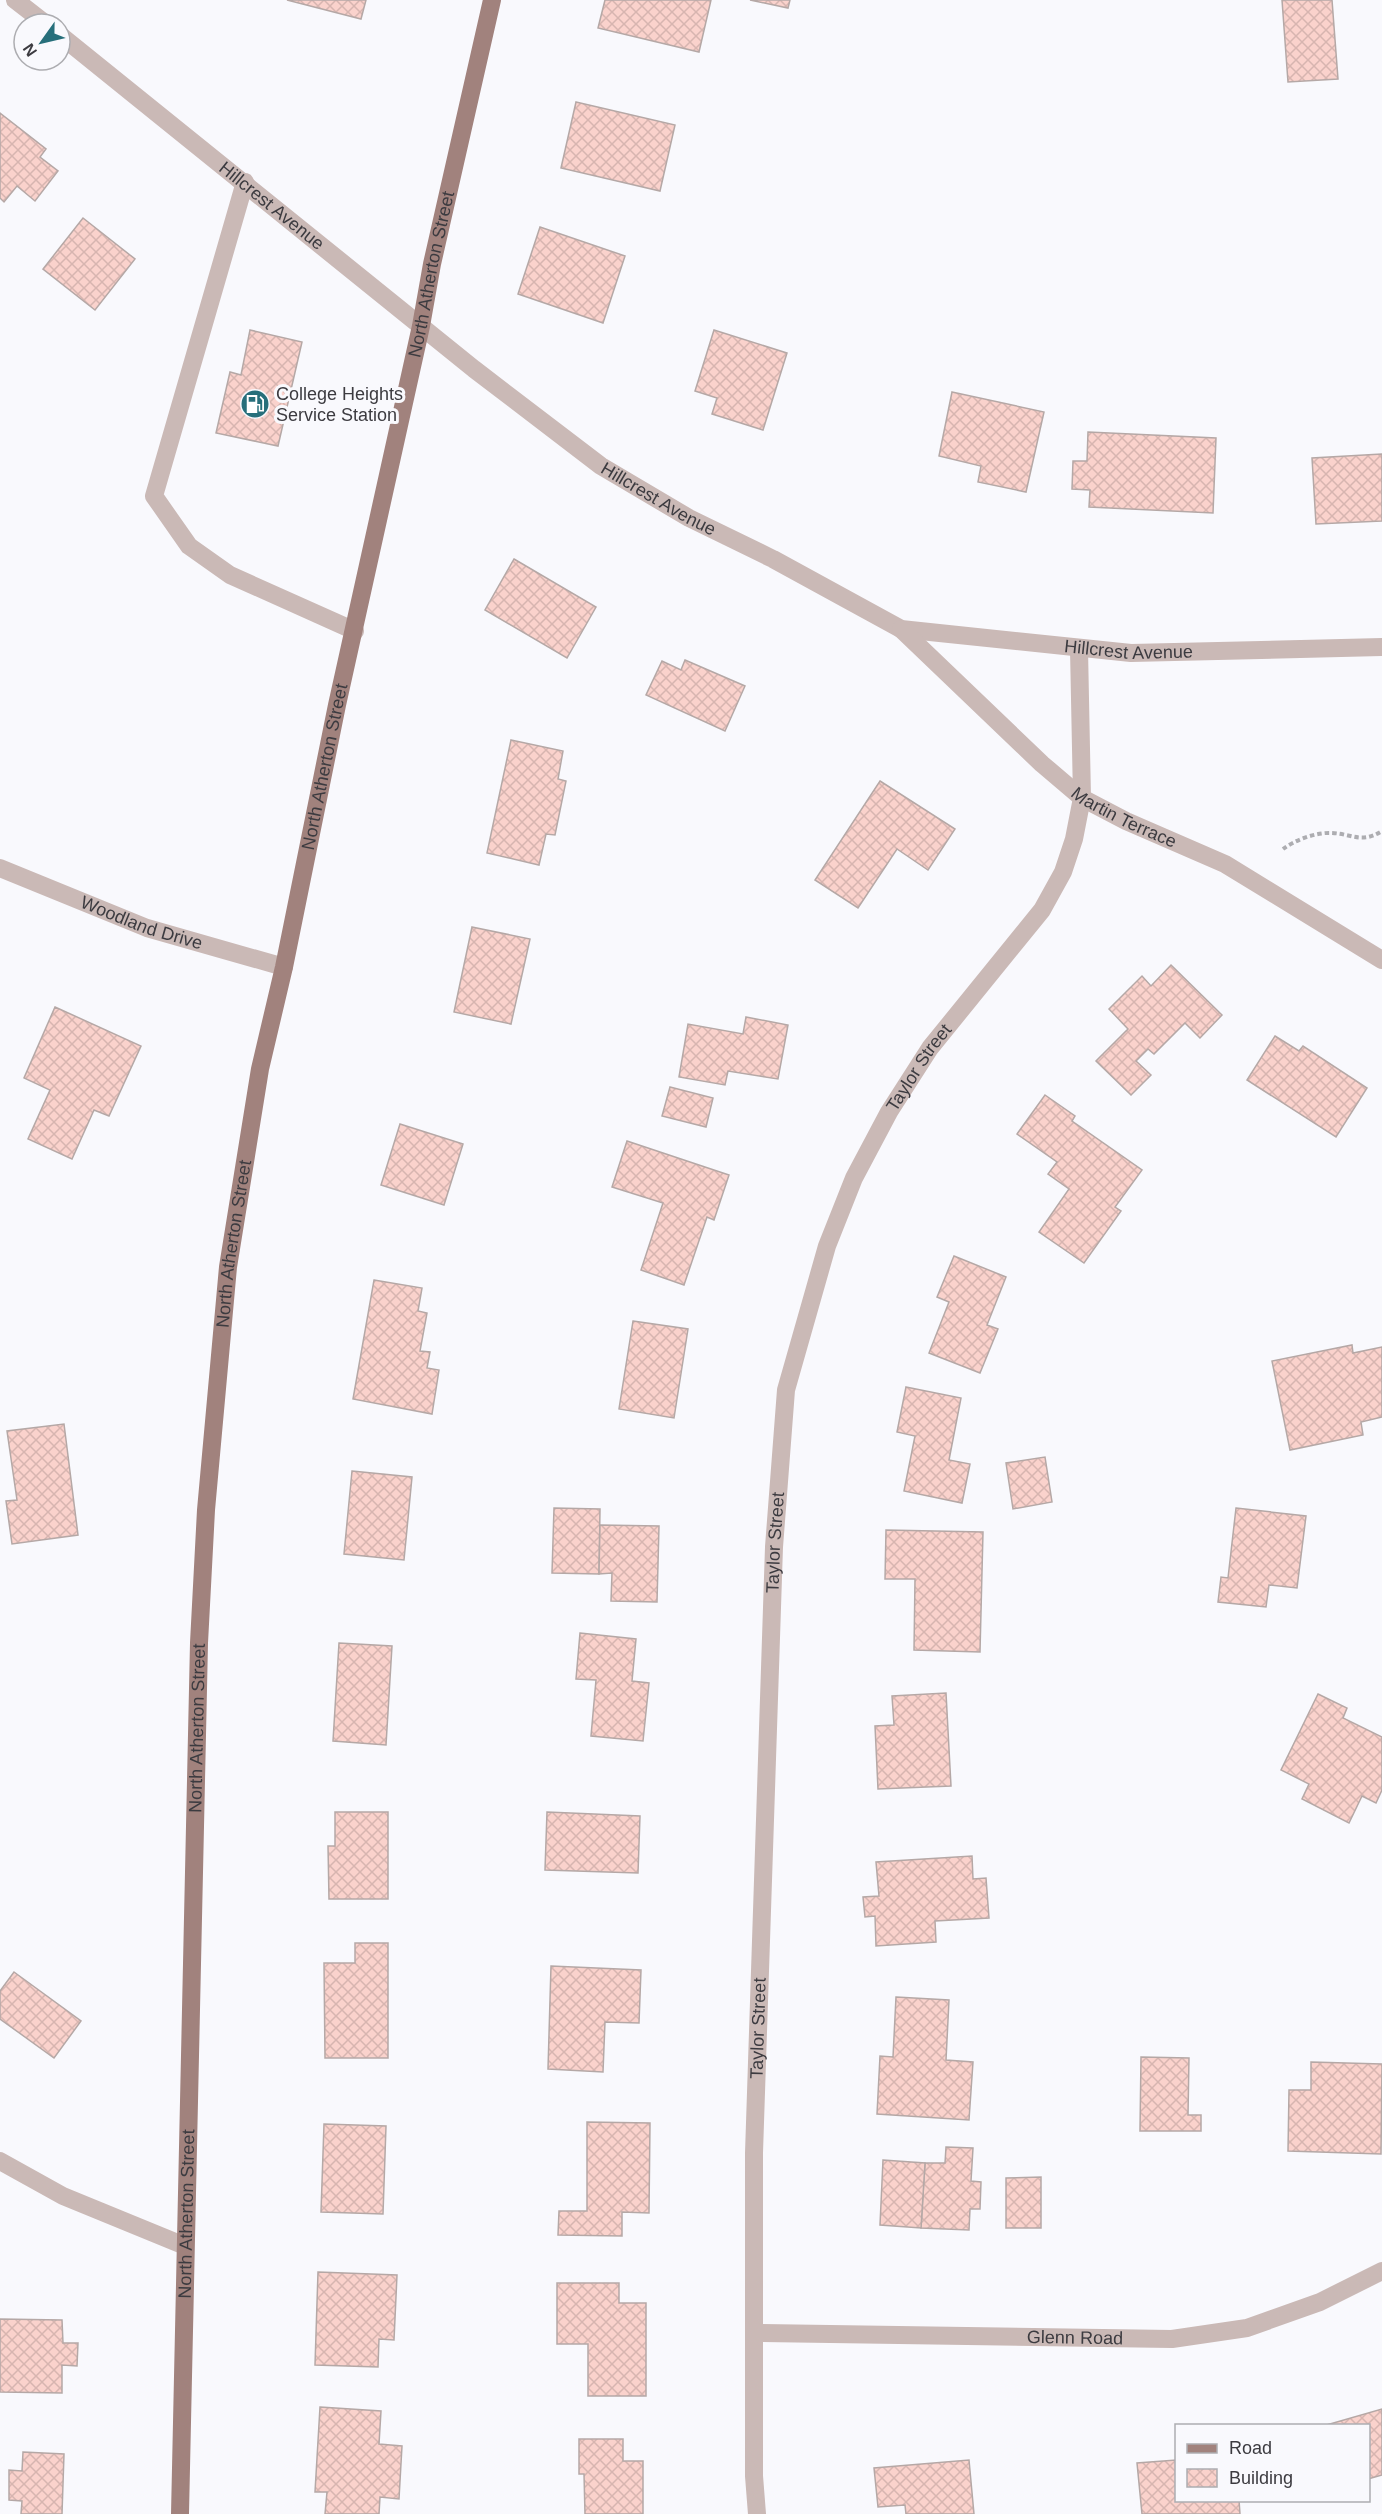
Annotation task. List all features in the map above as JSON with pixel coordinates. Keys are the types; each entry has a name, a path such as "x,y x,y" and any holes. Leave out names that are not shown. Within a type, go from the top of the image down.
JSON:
{"main road":[{"name":"North Atherton Street","path":"180,2514 199,1643 206,1510 228,1267 260,1069 284,967 421,326 432,264 492,0"}],"street":[{"path":"15,0 30,12"},
{"name":"Hillcrest Avenue","path":"72,45 421,326 601,466 689,518 901,629 1131,653 1382,646"},
{"path":"245,182 154,496 189,546 230,575 354,631"},
{"name":"Martin Terrace","path":"901,629 1042,764 1082,798 1225,864 1382,960"},
{"name":"Taylor Street","path":"757,2514 754,2476 754,2142 774,1547 786,1390 827,1246 854,1178 889,1112 930,1048 1042,910 1063,872 1074,839 1082,798 1079,649"},
{"name":"Woodland Drive","path":"0,868 147,928 284,967"},
{"path":"0,2161 63,2196 185,2246"},
{"name":"Glenn Road","path":"754,2333 1172,2340 1247,2328 1320,2302 1382,2271"}],"path":[{"path":"1283,849 1293,842 1320,834 1331,833 1365,839 1382,831"}],"building":[{"path":"287,0 366,0 361,19"},
{"path":"605,0 711,0 699,52 598,28"},
{"path":"750,0 790,0 788,8"},
{"path":"1282,0 1332,0 1338,79 1288,82"},
{"path":"576,102 675,125 660,191 561,168"},
{"path":"0,113 46,149 40,157 58,171 35,201 17,186 4,202 0,198"},
{"path":"83,218 135,259 95,310 43,269"},
{"path":"540,227 625,256 603,323 518,294"},
{"name":"College Heights Service Station","path":"250,330 302,342 278,446 216,433 230,372 241,375"},
{"path":"714,330 787,353 763,430 712,414 717,398 695,391"},
{"path":"952,392 1044,412 1026,492 978,482 981,466 939,456"},
{"path":"1088,432 1216,438 1213,513 1089,507 1090,490 1072,489 1073,461 1087,461"},
{"path":"1382,454 1382,521 1316,524 1312,458"},
{"path":"514,559 596,607 567,658 485,610"},
{"path":"685,660 745,686 725,731 646,695 662,661 681,670"},
{"path":"511,740 563,751 558,779 566,781 555,835 546,834 539,865 487,853"},
{"path":"880,781 955,829 928,870 897,849 858,908 815,880"},
{"path":"472,927 530,939 511,1024 454,1012"},
{"path":"1171,965 1222,1015 1200,1038 1185,1023 1154,1054 1148,1049 1136,1061 1151,1075 1131,1095 1096,1061 1128,1029 1109,1009 1142,976 1151,986"},
{"path":"55,1007 141,1046 109,1116 94,1110 72,1159 28,1139 50,1090 24,1078"},
{"path":"746,1017 788,1025 778,1079 728,1071 725,1085 679,1077 688,1024 743,1034"},
{"path":"1275,1036 1299,1051 1303,1046 1367,1088 1336,1137 1247,1080"},
{"path":"670,1087 713,1098 706,1127 662,1116"},
{"path":"1045,1095 1075,1116 1072,1121 1142,1170 1115,1207 1121,1211 1084,1263 1039,1232 1069,1189 1048,1174 1057,1162 1017,1134"},
{"path":"400,1124 463,1144 444,1205 381,1185"},
{"path":"627,1141 729,1175 714,1220 707,1217 684,1285 641,1270 663,1203 612,1187"},
{"path":"954,1256 1006,1277 987,1325 998,1329 980,1373 929,1353 949,1302 937,1297"},
{"path":"374,1280 422,1288 418,1311 427,1313 420,1351 430,1352 427,1368 439,1370 432,1414 353,1399"},
{"path":"633,1321 688,1329 674,1418 619,1409"},
{"path":"1352,1345 1353,1353 1382,1347 1382,1417 1361,1422 1363,1435 1290,1450 1272,1361"},
{"path":"906,1387 961,1398 949,1460 970,1464 962,1503 904,1491 915,1436 897,1432"},
{"path":"64,1424 78,1535 12,1544 6,1501 17,1500 7,1431"},
{"path":"1045,1457 1052,1502 1013,1509 1006,1463"},
{"path":"352,1471 412,1477 404,1560 344,1554"},
{"path":"554,1508 600,1509 599,1574 552,1573"},
{"path":"1236,1508 1306,1516 1297,1588 1269,1585 1266,1607 1218,1602 1221,1577 1228,1578"},
{"path":"600,1525 659,1526 657,1602 611,1601 612,1573 599,1574"},
{"path":"886,1530 983,1532 980,1652 914,1650 915,1579 885,1579"},
{"path":"580,1633 636,1639 632,1681 649,1683 643,1741 591,1736 596,1680 576,1679"},
{"path":"339,1643 392,1646 386,1745 333,1741"},
{"path":"946,1693 951,1786 878,1789 875,1726 894,1725 892,1696"},
{"path":"1318,1694 1347,1708 1343,1718 1382,1737 1382,1790 1376,1803 1362,1796 1349,1823 1302,1799 1309,1784 1281,1770"},
{"path":"335,1812 388,1812 388,1899 329,1899 328,1846 335,1846"},
{"path":"547,1812 640,1816 638,1873 545,1870"},
{"path":"972,1856 973,1879 986,1878 989,1918 935,1921 936,1942 876,1946 875,1916 865,1917 863,1897 879,1896 876,1862"},
{"path":"355,1943 388,1943 388,2058 325,2058 324,1963 355,1963"},
{"path":"551,1966 641,1970 639,2023 605,2022 603,2072 548,2069"},
{"path":"14,1972 81,2021 54,2058 0,2019 0,1991"},
{"path":"896,1997 949,2000 946,2060 973,2062 969,2120 877,2114 880,2056 893,2057"},
{"path":"1141,2057 1189,2058 1188,2115 1201,2115 1201,2131 1140,2131"},
{"path":"1311,2062 1382,2064 1381,2154 1288,2151 1289,2090 1311,2090"},
{"path":"587,2122 650,2123 649,2213 622,2212 622,2236 558,2235 559,2211 587,2211"},
{"path":"324,2124 386,2126 383,2214 321,2212"},
{"path":"946,2147 973,2148 971,2181 981,2182 980,2209 970,2209 969,2230 921,2228 925,2163 945,2163"},
{"path":"883,2160 925,2163 921,2228 880,2225"},
{"path":"1041,2177 1041,2228 1006,2228 1006,2178"},
{"path":"318,2272 397,2275 394,2340 379,2339 378,2367 315,2365"},
{"path":"557,2283 619,2283 619,2303 646,2303 646,2396 588,2396 588,2344 557,2344"},
{"path":"0,2319 62,2320 63,2343 78,2343 77,2366 62,2365 62,2393 0,2392"},
{"path":"320,2407 381,2411 379,2444 402,2446 399,2499 380,2497 379,2514 325,2514 327,2492 315,2492"},
{"path":"1382,2409 1382,2475 1370,2478 1370,2424 1330,2424"},
{"path":"579,2439 623,2439 623,2461 643,2461 643,2514 585,2514 584,2474 579,2474"},
{"path":"23,2452 64,2454 62,2514 21,2514 22,2501 9,2500 9,2470 22,2471"},
{"path":"969,2460 974,2514 906,2514 905,2505 878,2507 874,2468"},
{"path":"1175,2460 1175,2502 1239,2502 1240,2514 1142,2514 1137,2463"}],"place":[{"name":"College Heights Service Station","path":"255,404"}]}
